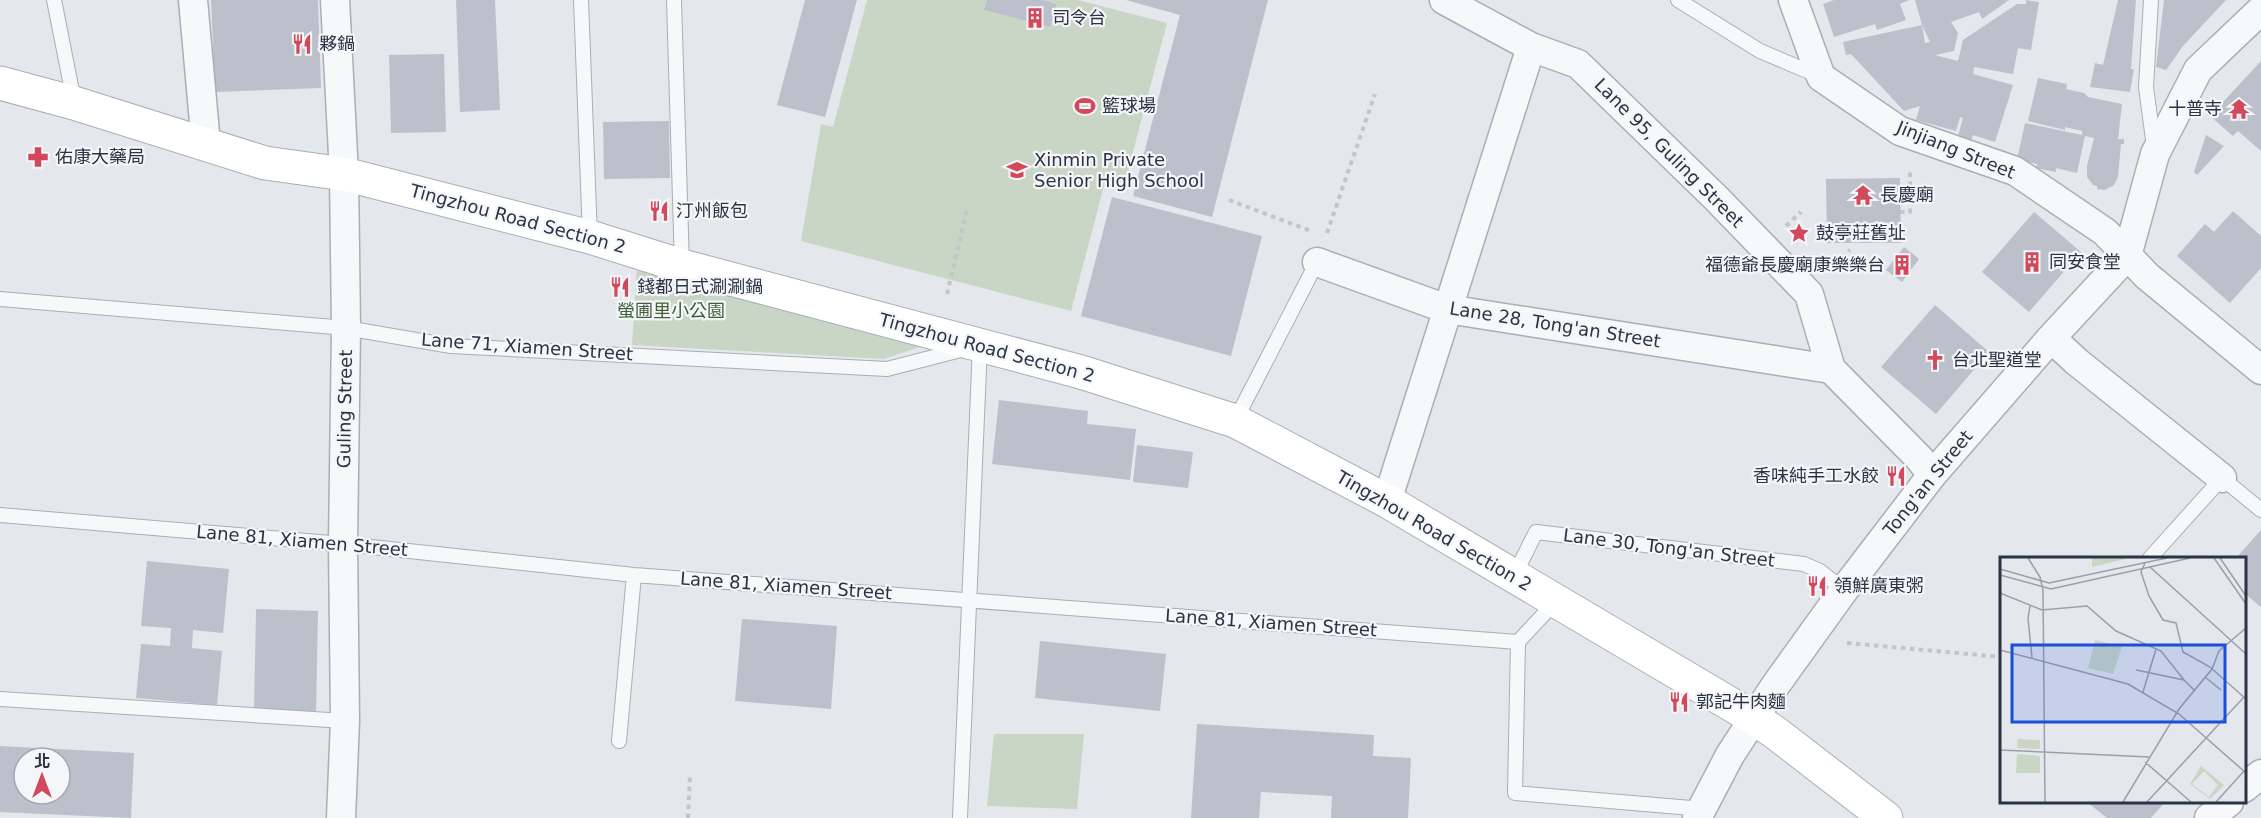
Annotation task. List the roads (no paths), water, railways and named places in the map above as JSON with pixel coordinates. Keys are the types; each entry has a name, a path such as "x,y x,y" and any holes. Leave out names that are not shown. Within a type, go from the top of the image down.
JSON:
{"street":[{"path":"193,0 206,144"},
{"name":"Guling Street","path":"335,0 344,174 346,328 343,544 345,721 341,818"},
{"name":"Lane 95, Guling Street","path":"1444,0 1531,46 1578,64 1716,198 1809,294 1831,369"},
{"path":"1793,0 1821,77"},
{"name":"Tong'an Street","path":"1700,813 1730,755 1754,718 1844,590 1932,475 2051,338 2127,256 2155,154 2198,70 2261,10"},
{"path":"1387,501 1531,46"},
{"name":"Jinjiang Street","path":"1821,77 1900,131 2015,171 2105,232 2147,276 2261,370"},
{"name":"Tingzhou Road Section 2","path":"0,83 74,103 265,163 344,174 591,237 682,266 1081,372 1235,421 1387,501 1754,718 1886,818"},
{"name":"Lane 28, Tong'an Street","path":"1321,249 1447,309 1831,369"},
{"path":"2051,338 2077,362 2222,478"},
{"path":"1831,369 1919,458 1932,475"},
{"path":"2246,786 2261,774"},
{"path":"2209,818 2227,803"}],"lane":[{"path":"54,0 74,103"},
{"path":"580,0 591,237"},
{"path":"674,0 682,266"},
{"path":"1678,0 1760,51 1821,77"},
{"name":"Tong'an Street","path":"2151,0 2146,87 2155,154"},
{"path":"1235,421 1321,249"},
{"name":"Lane 71, Xiamen Street","path":"0,299 346,328 452,346 886,369 980,345"},
{"path":"960,818 980,345"},
{"path":"2151,557 2222,478 2261,510"},
{"name":"Lane 81, Xiamen Street","path":"0,515 343,544 634,574 1518,642"},
{"name":"Lane 30, Tong'an Street","path":"1514,577 1536,532 1804,564 1820,571 1844,590"},
{"path":"619,741 634,574"},
{"path":"1556,601 1518,642 1515,793 1700,813"},
{"path":"0,699 345,721"}],"place":[{"name":"司令台","path":"1035,18"},
{"name":"夥鍋","path":"302,44"},
{"name":"籃球場","path":"1085,106"},
{"name":"十普寺","path":"2239,109"},
{"name":"佑康大藥局","path":"38,157"},
{"name":"Xinmin Private Senior High School","path":"1017,170"},
{"name":"長慶廟","path":"1863,195"},
{"name":"汀州飯包","path":"659,211"},
{"name":"鼓亭莊舊址","path":"1799,233"},
{"name":"同安食堂","path":"2032,262"},
{"name":"福德爺長慶廟康樂樂台","path":"1902,265"},
{"name":"錢都日式涮涮鍋","path":"620,287"},
{"name":"台北聖道堂","path":"1935,360"},
{"name":"香味純手工水餃","path":"1896,476"},
{"name":"領鮮廣東粥","path":"1817,586"},
{"name":"郭記牛肉麵","path":"1679,702"}],"park label":[{"name":"螢圃里小公園","path":"671,311"}]}
